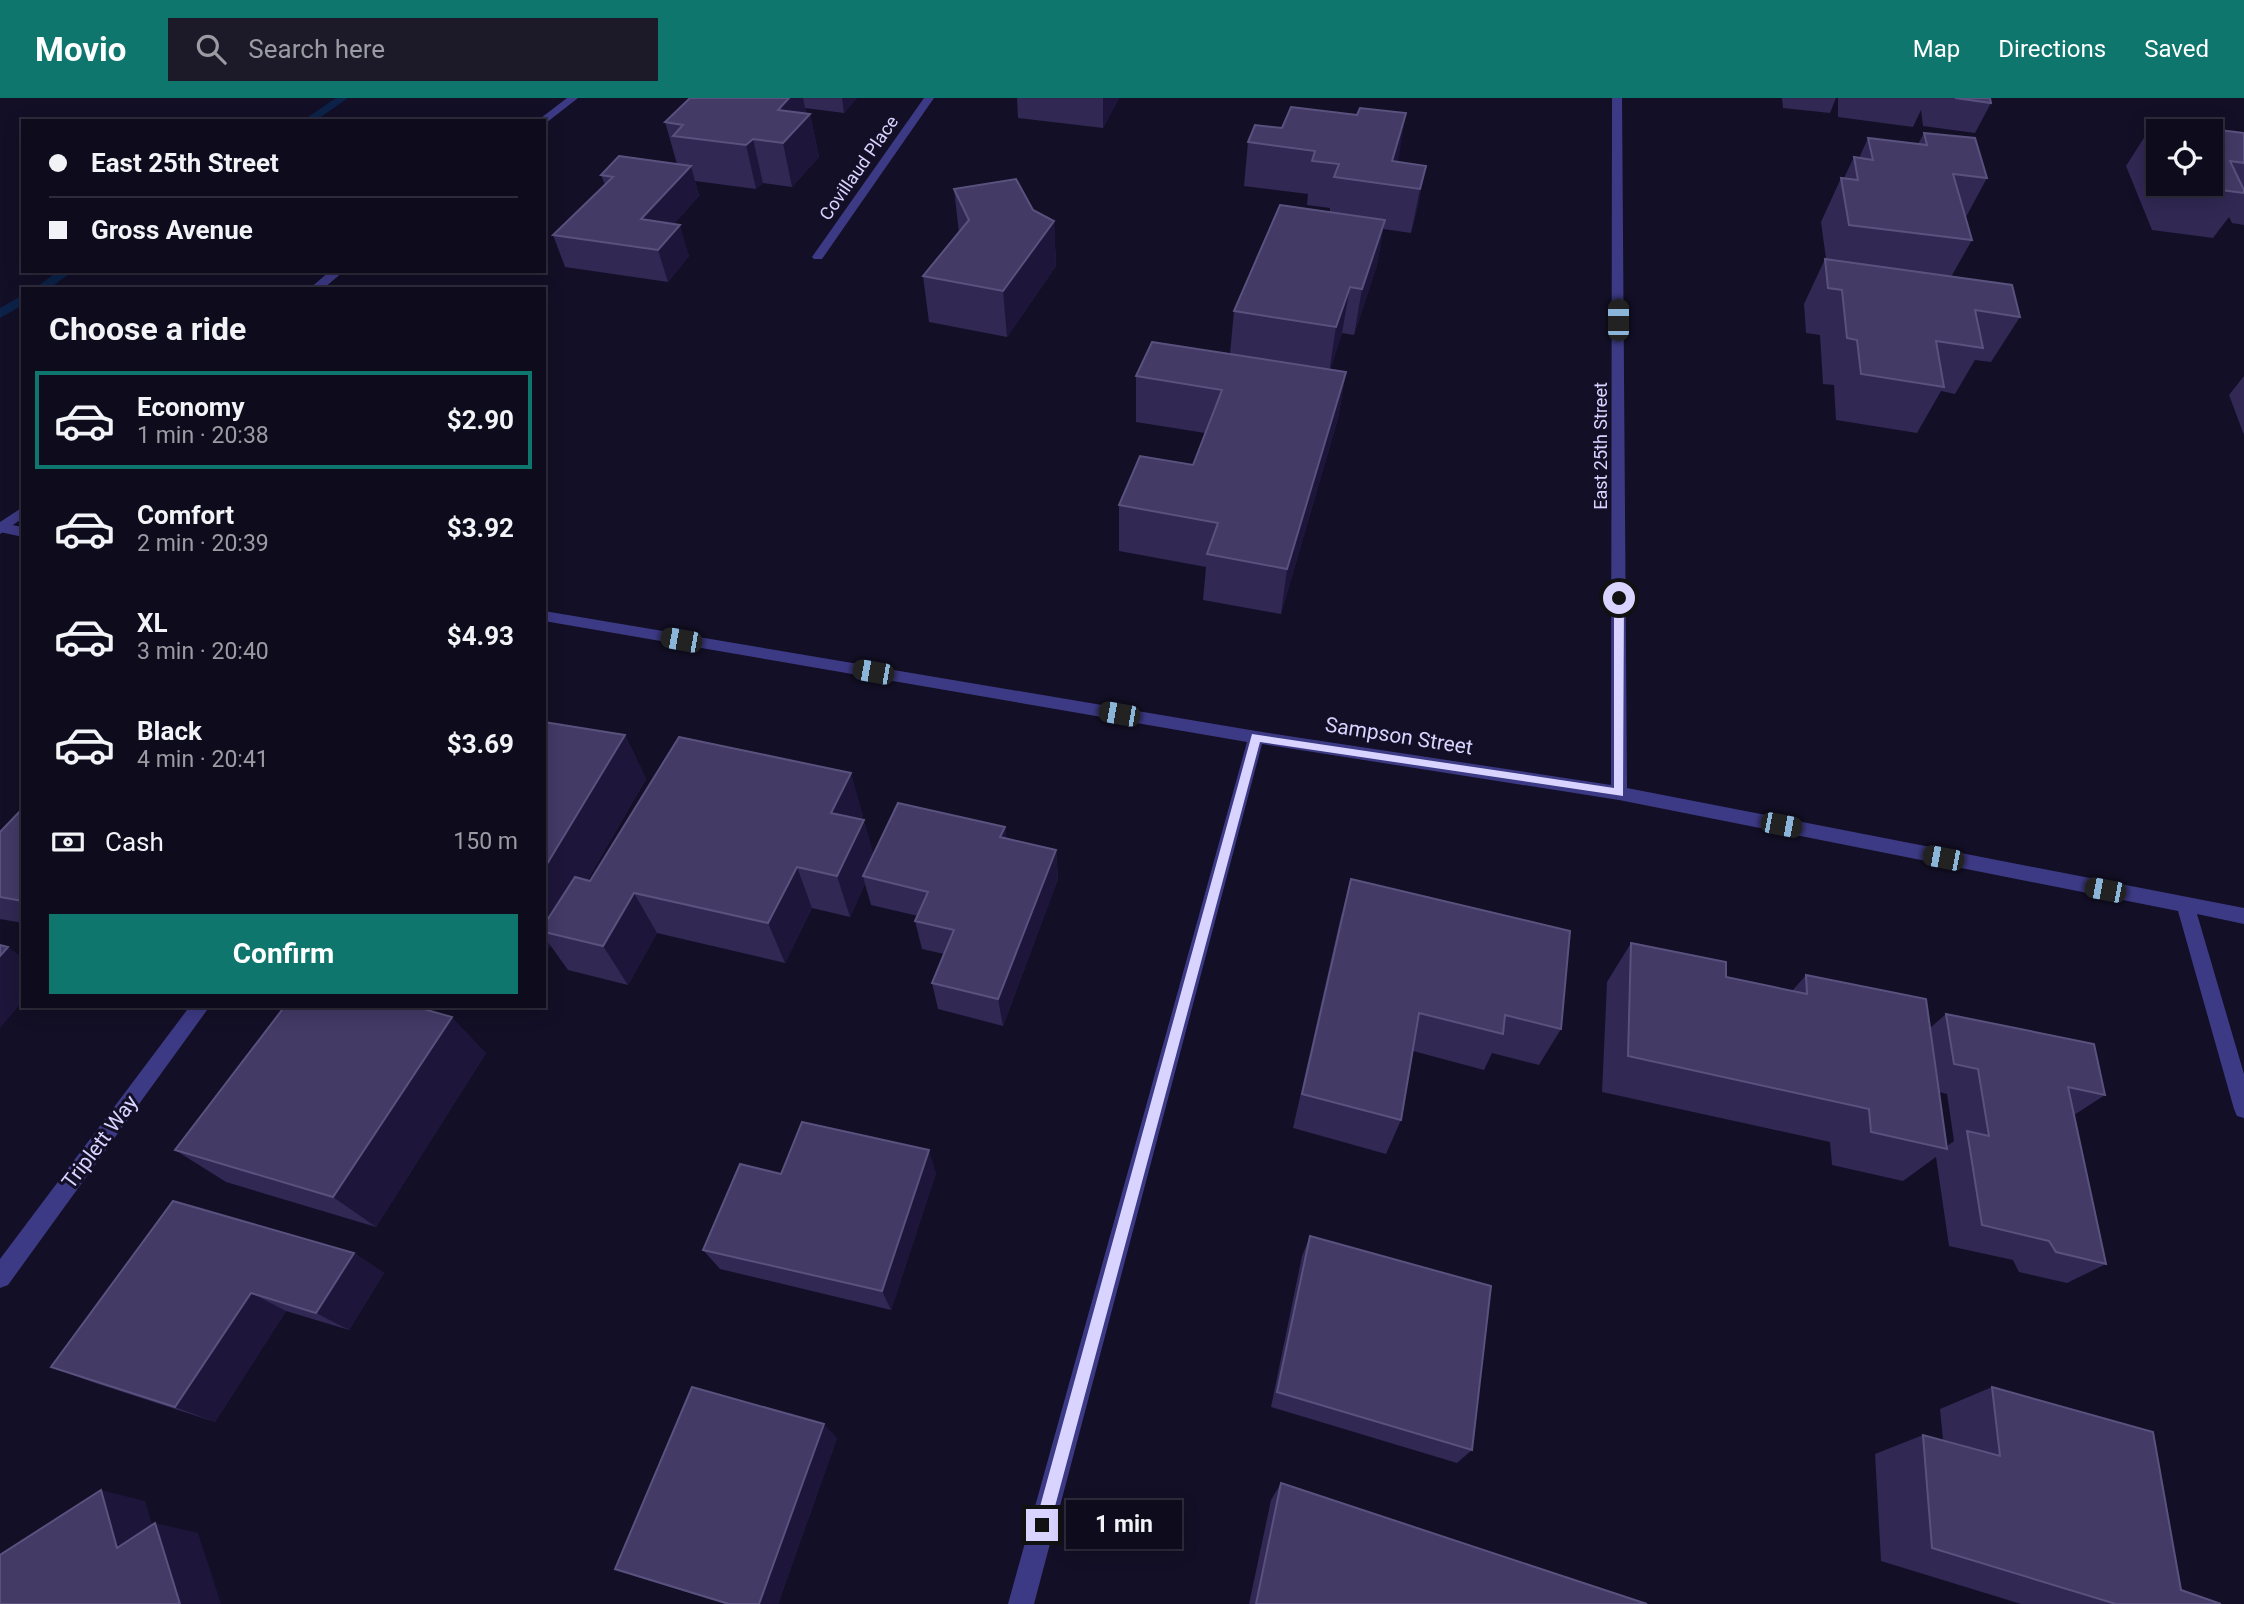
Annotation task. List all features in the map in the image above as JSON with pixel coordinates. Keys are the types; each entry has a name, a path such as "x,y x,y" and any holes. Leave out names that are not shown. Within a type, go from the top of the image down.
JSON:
{"street":[{"path":"545,119 573,98"},
{"name":"Covillaud Place","path":"818,257 929,98"},
{"name":"East 25th Street","path":"1617,98 1619,793"},
{"path":"318,287 335,273"},
{"path":"0,529 21,513"},
{"path":"0,529 21,532"},
{"name":"Sampson Street","path":"546,616 1256,737 1619,793 2244,916"},
{"path":"1021,1604 1256,737"},
{"path":"2186,906 2244,1109"},
{"name":"Triplett Way","path":"0,1277 200,1008"}],"building":[{"path":"690,98 789,98 778,110 810,114 783,143 753,139 746,145 673,136 683,125 665,122"},
{"path":"1955,98 1990,98 1991,103"},
{"path":"1291,107 1357,115 1360,108 1406,113 1392,161 1426,166 1420,189 1334,177 1339,164 1312,161 1315,151 1248,142 1255,125 1282,128"},
{"path":"2223,130 2244,133 2244,163 2230,161 2244,193 2223,190"},
{"path":"1924,133 1975,138 1987,178 1953,174 1972,240 1849,225 1841,178 1858,180 1854,157 1873,160 1868,138 1927,145"},
{"path":"619,156 691,166 641,219 680,225 658,250 553,235 613,177 601,175"},
{"path":"1016,179 1033,210 1054,221 1003,291 923,276 969,220 954,189"},
{"path":"1280,205 1385,220 1362,289 1350,287 1336,327 1234,311"},
{"path":"1825,259 2012,285 2020,317 1975,310 1983,348 1936,341 1944,387 1861,374 1857,340 1847,338 1842,290 1828,288"},
{"path":"1152,342 1346,372 1287,569 1207,554 1218,523 1119,505 1140,456 1193,465 1222,390 1136,376"},
{"path":"546,722 625,735 546,866"},
{"path":"679,737 851,773 831,813 864,820 837,876 797,867 768,923 634,893 603,946 546,932 546,922 575,877 590,881"},
{"path":"898,803 1005,827 1000,837 1056,850 998,999 932,983 954,930 915,921 928,892 863,876"},
{"path":"21,810 21,901 0,897 0,832"},
{"path":"1351,879 1570,931 1561,1029 1505,1015 1503,1034 1419,1013 1401,1120 1302,1094"},
{"path":"1631,943 1726,962 1726,977 1807,994 1806,975 1926,999 1947,1149 1871,1132 1869,1109 1628,1056"},
{"path":"0,945 8,947 0,956"},
{"path":"283,1008 420,1008 452,1017 333,1197 175,1150"},
{"path":"1946,1014 2094,1044 2105,1095 2068,1087 2106,1264 2056,1252 2049,1241 1982,1225 1967,1131 1989,1136 1978,1069 1954,1064"},
{"path":"802,1122 929,1150 882,1291 703,1250 740,1164 781,1174"},
{"path":"173,1201 354,1253 316,1313 251,1293 175,1407 51,1367"},
{"path":"1310,1236 1491,1286 1472,1450 1277,1392"},
{"path":"692,1387 824,1424 759,1604 729,1604 615,1569"},
{"path":"1992,1387 2153,1432 2181,1590 2221,1604 2116,1604 1932,1548 1923,1435 2000,1456"},
{"path":"1281,1483 1647,1604 1256,1604"},
{"path":"101,1490 117,1548 155,1523 180,1604 0,1604 0,1555"}],"waterway":[{"path":"310,119 343,98"},
{"path":"43,287 64,273"},
{"path":"0,314 21,300"}],"route":[{"path":"1042,1525 1256,737 1619,793 1619,598"}]}
